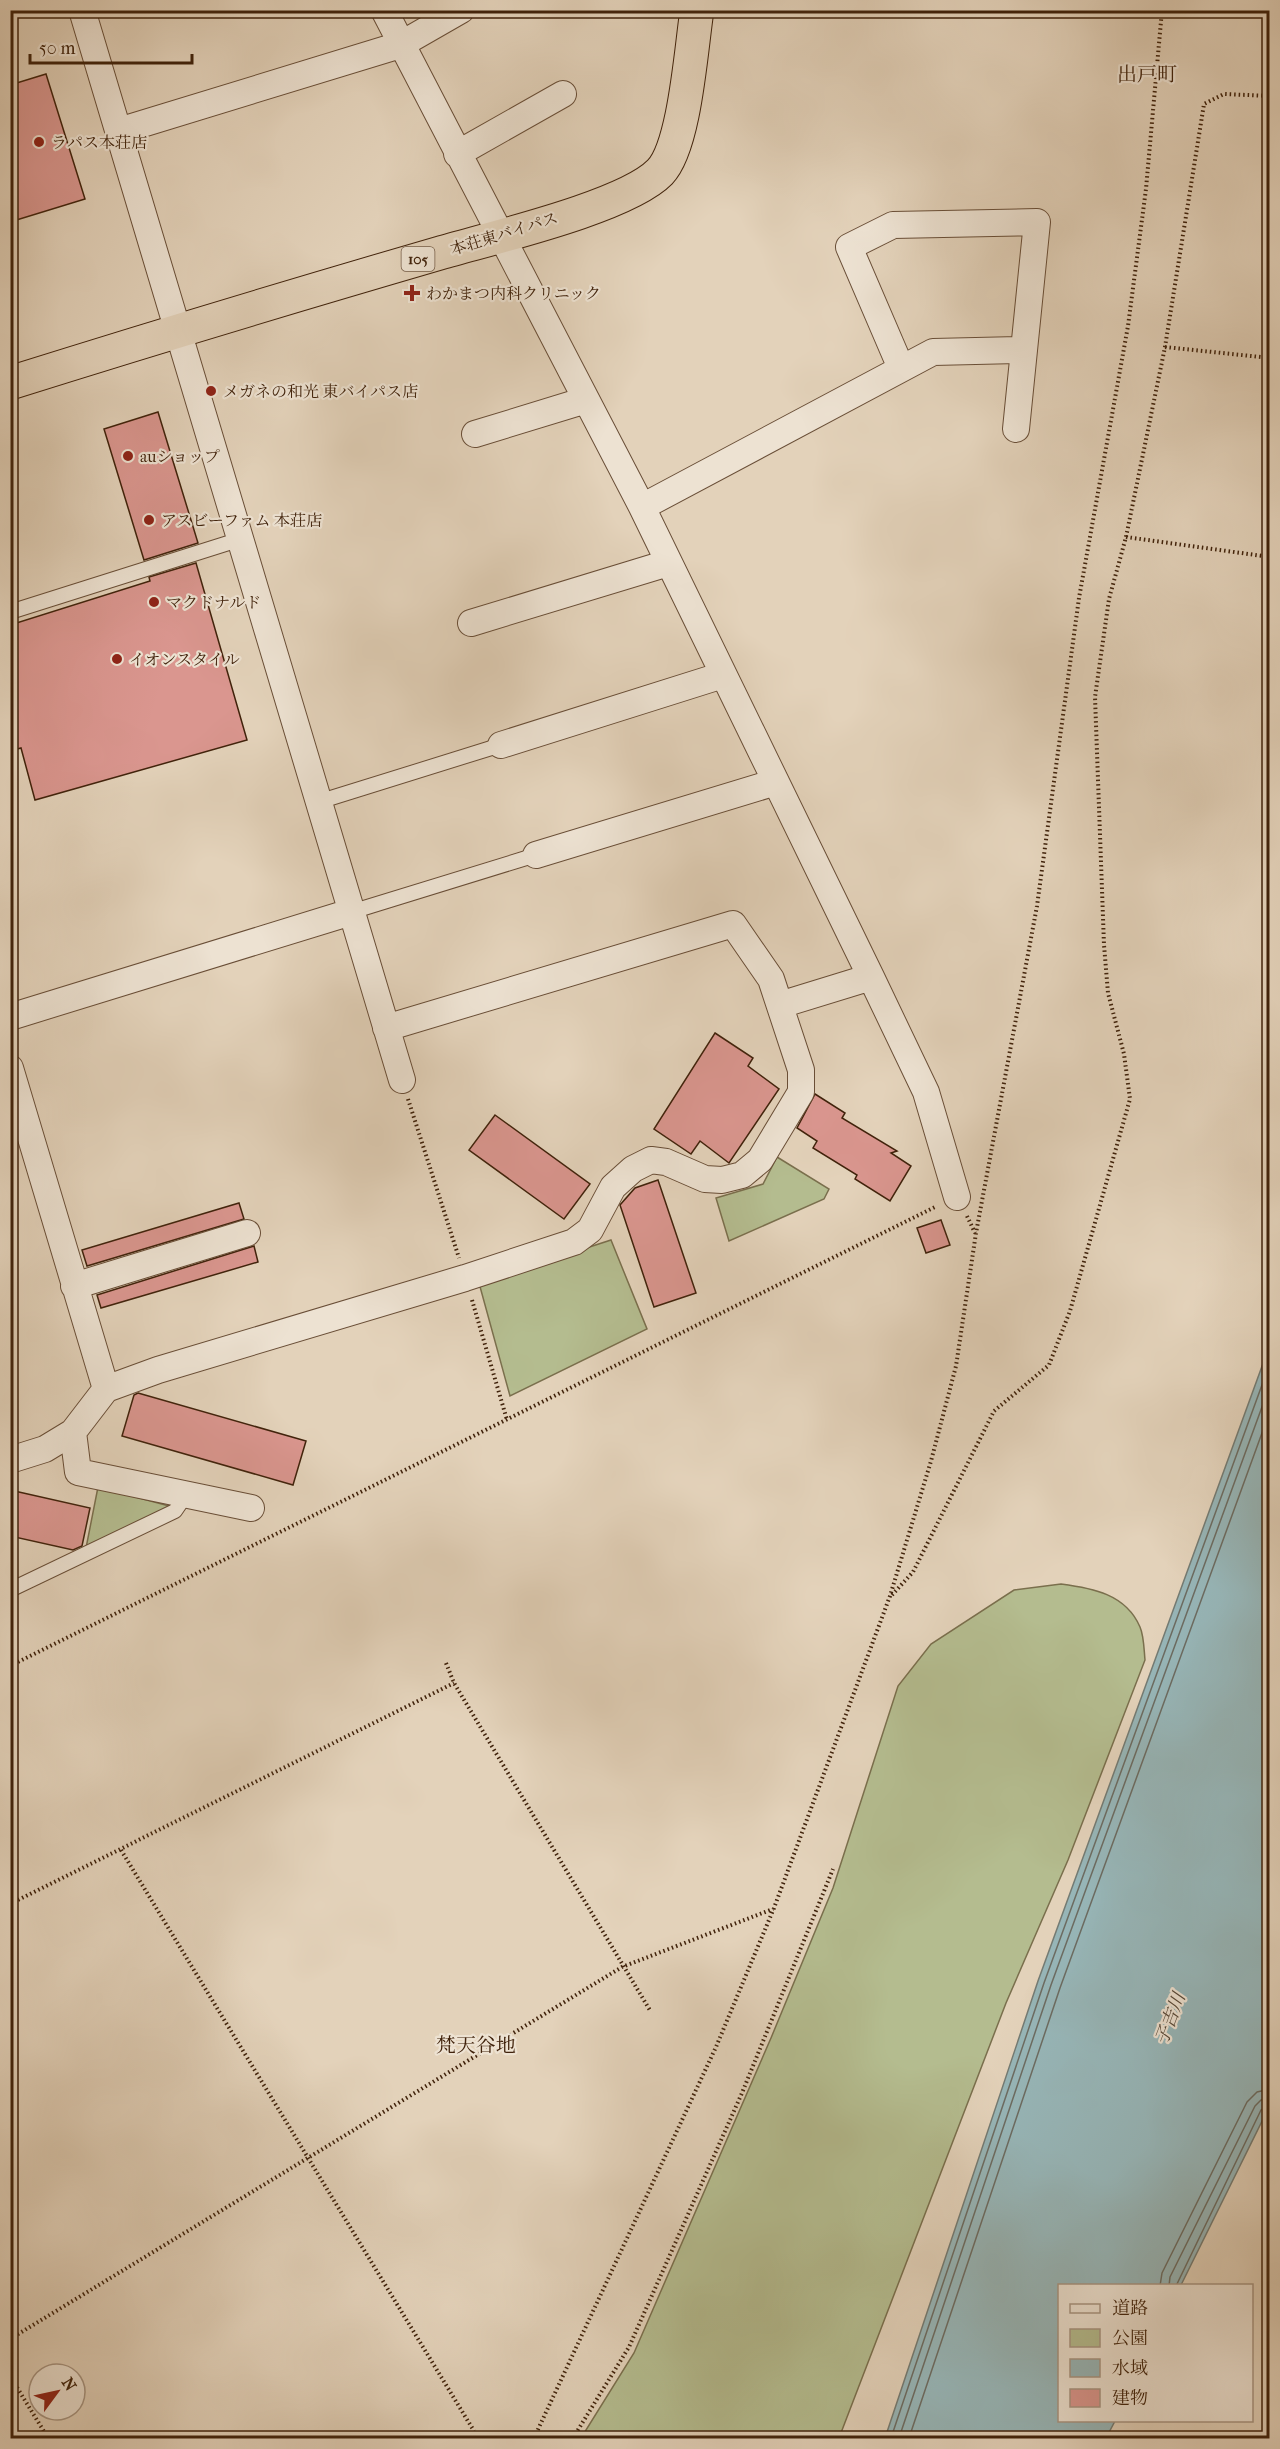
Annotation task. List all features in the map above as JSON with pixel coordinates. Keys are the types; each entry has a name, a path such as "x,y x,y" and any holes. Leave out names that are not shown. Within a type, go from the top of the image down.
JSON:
{"highway":[{"name":"本荘東バイパス","path":"10,382 500,236 607,202 639,187 660,172 675,147 697,10"}],"street":[{"path":"384,10 400,45 642,507 871,977 926,1092 957,1197"},
{"path":"119,131 400,45 461,10"},
{"path":"87,12 168,299 180,330 402,1080"},
{"path":"457,154 563,94"},
{"path":"901,368 849,247 892,225 1037,222 1022,350 1016,429"},
{"path":"642,507 933,352 1022,350"},
{"path":"476,434 586,399"},
{"path":"471,623 668,562"},
{"path":"501,744 723,675"},
{"path":"536,855 776,782"},
{"path":"10,1017 351,912"},
{"path":"10,1460 45,1449 73,1432 106,1389 158,1370 465,1278 574,1242 590,1230 614,1188 633,1169 651,1161 666,1162 705,1179 723,1180 742,1174 760,1160 801,1092 801,1070 771,979 733,924 386,1028"},
{"path":"780,1005 871,977"},
{"path":"10,1068 20,1140 74,1286 106,1389"},
{"path":"74,1286 246,1233"},
{"path":"73,1432 78,1472 251,1508"}],"lane":[{"path":"10,612 241,538"},
{"path":"318,802 501,744"},
{"path":"351,912 536,855"},
{"path":"10,1590 175,1511 186,1495"}],"path":[{"path":"534,2439 716,2047 774,1908 870,1657 931,1461 956,1366 976,1233 1037,906 1079,598 1128,326 1146,189 1162,10"},
{"path":"890,1596 913,1572 994,1411 1050,1365 1070,1311 1130,1100 1124,1054 1108,993 1104,945 1095,697 1109,598 1126,537 1165,347 1204,104 1224,94 1269,96"},
{"path":"1165,347 1269,358"},
{"path":"1126,537 1269,557"},
{"path":"402,1080 507,1420"},
{"path":"10,1666 957,1197"},
{"path":"446,1663 454,1683 651,2012"},
{"path":"10,1904 454,1683"},
{"path":"121,1850 474,2431"},
{"path":"573,2439 629,2348 742,2093 833,1869"},
{"path":"10,2339 308,2160 622,1966 774,1908"},
{"path":"10,2376 48,2439"}],"green space":[{"path":"777,1157 829,1189 824,1199 729,1241 716,1198 763,1184"},
{"path":"611,1240 647,1329 510,1396 479,1283"},
{"path":"98,1487 173,1507 86,1548"},
{"path":"1061,1584 1096,1591 1117,1600 1126,1607 1134,1616 1141,1631 1145,1660 1068,1860 1006,2003 839,2438 581,2438 634,2353 771,2038 833,1888 898,1686 931,1644 1014,1590"}],"water":[{"name":"子吉川","path":"1269,1337 1269,2107 1181,2284 1058,2284 1058,2422 1114,2422 1106,2438 885,2438 1038,1981 1265,1358"}],"building":[{"name":"ラパス本荘店","path":"46,74 85,199 10,222 10,85"},
{"path":"158,412 198,543 144,560 104,429"},
{"name":"イオンスタイル","path":"196,563 247,740 35,800 21,748 10,751 10,625 150,581 149,577"},
{"path":"715,1033 753,1058 748,1066 779,1089 729,1163 700,1141 691,1154 654,1129"},
{"path":"815,1094 845,1113 842,1118 897,1151 891,1153 911,1166 890,1201 855,1179 857,1175 813,1148 817,1141 797,1128"},
{"path":"495,1115 590,1184 564,1219 469,1150"},
{"path":"658,1180 696,1293 654,1307 620,1205 635,1188"},
{"path":"239,1203 244,1219 87,1266 82,1250"},
{"path":"941,1220 950,1245 926,1253 917,1228"},
{"path":"254,1246 258,1262 101,1308 97,1295"},
{"path":"138,1393 306,1441 293,1485 122,1436 134,1395"},
{"path":"10,1490 90,1508 82,1546 73,1550 10,1536"}],"place":[{"name":"ラパス本荘店","path":"39,142"},
{"name":"わかまつ内科クリニック","path":"412,293"},
{"name":"メガネの和光 東バイパス店","path":"211,391"},
{"name":"auショップ","path":"128,456"},
{"name":"アスビーファム 本荘店","path":"149,520"},
{"name":"マクドナルド","path":"154,602"},
{"name":"イオンスタイル","path":"117,659"}],"district":[{"name":"出戸町","path":"1147,74"},
{"name":"梵天谷地","path":"476,2045"}]}
